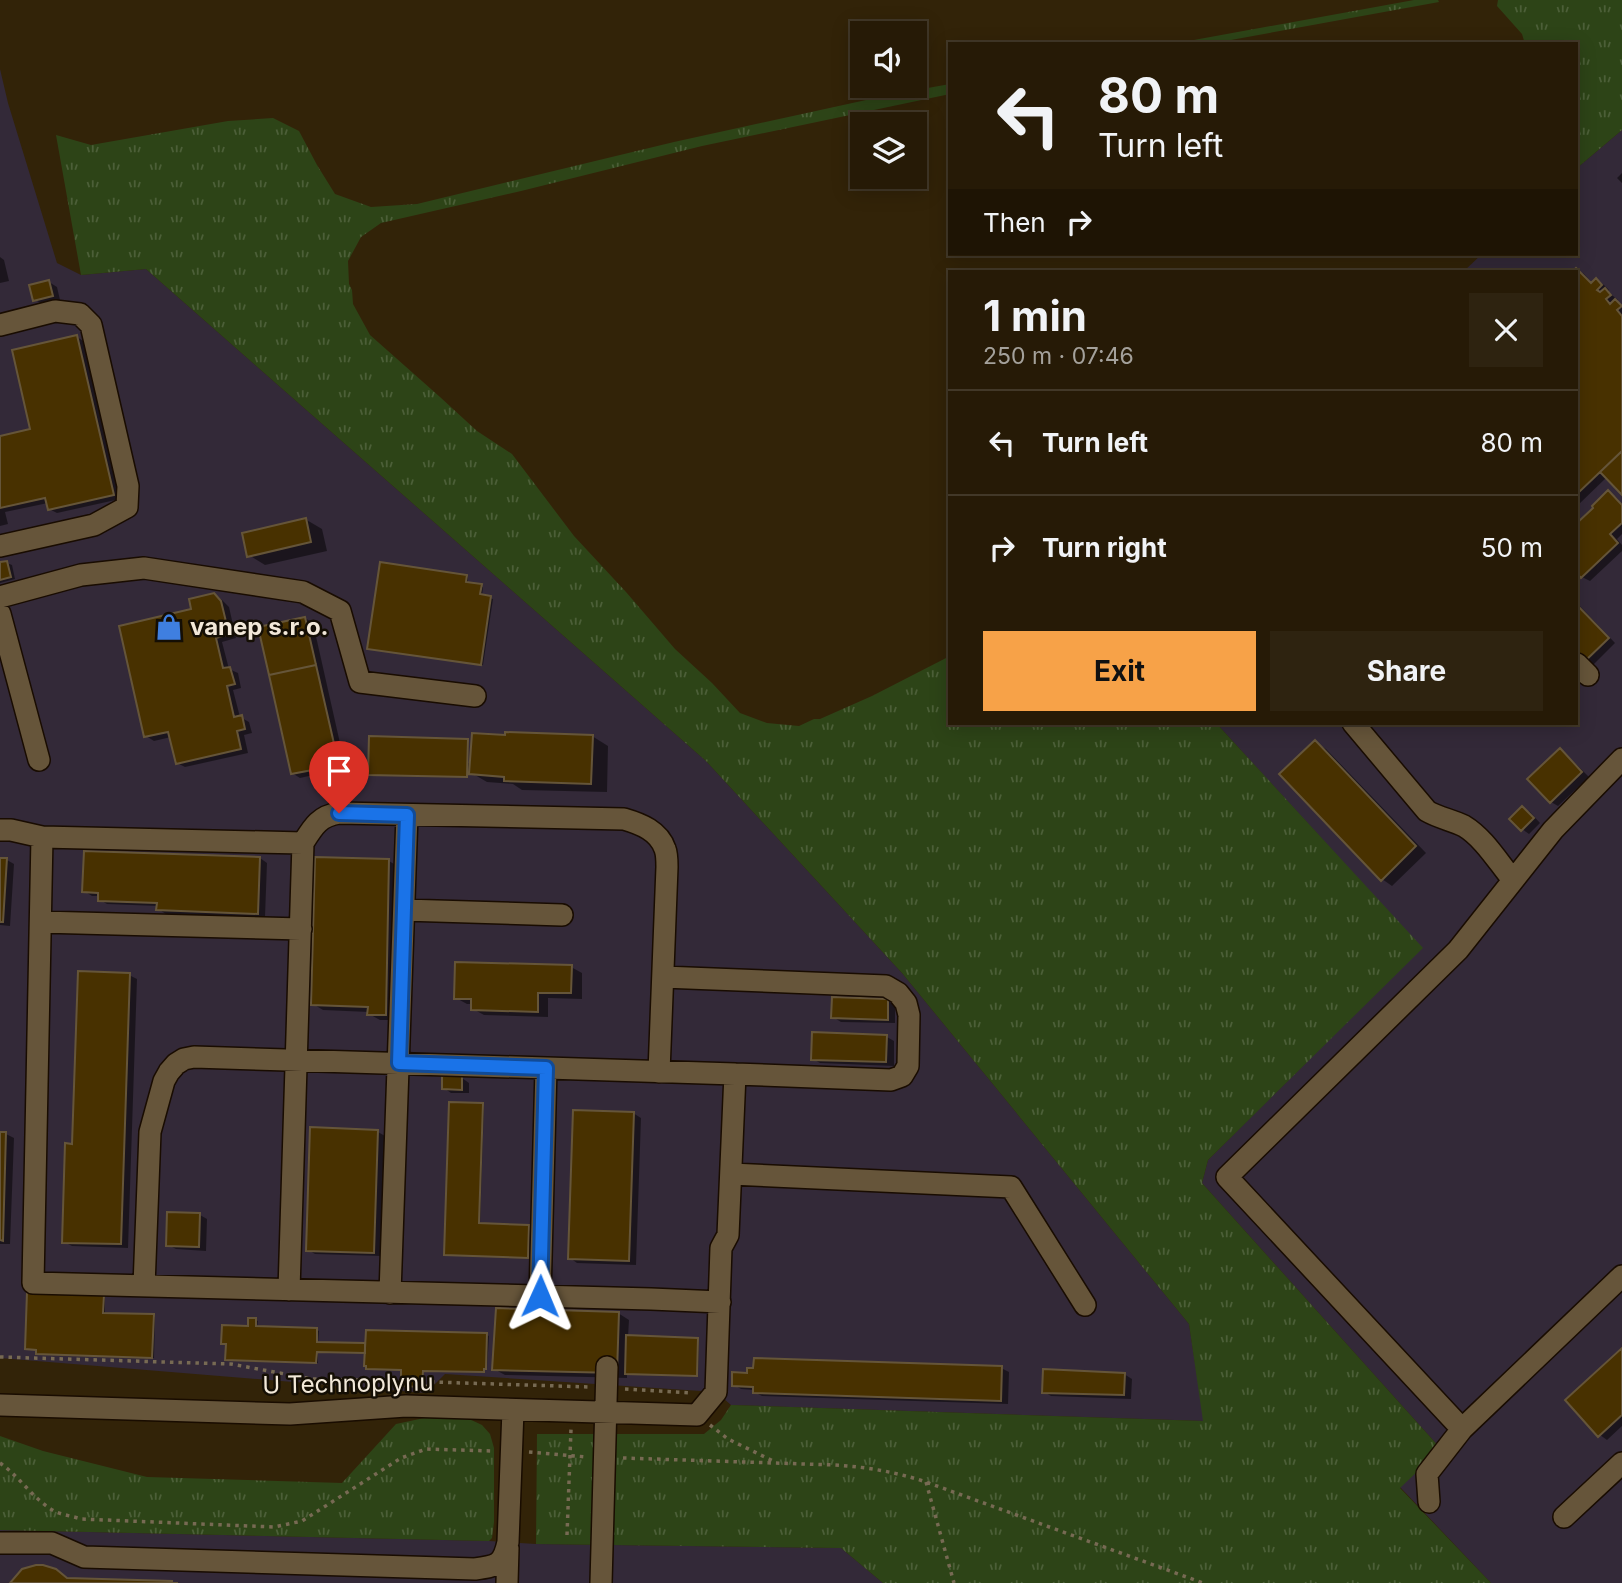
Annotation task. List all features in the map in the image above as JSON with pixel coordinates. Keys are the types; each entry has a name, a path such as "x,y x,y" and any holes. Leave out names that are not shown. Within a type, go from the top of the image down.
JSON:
{"street":[{"path":"0,325 55,311 80,314 91,325 128,486 127,507 94,524 0,546"},
{"path":"0,597 81,575 144,568 303,592 340,611 360,682 475,696"},
{"path":"0,614 39,760"},
{"path":"1355,725 1427,811 1436,817 1462,825 1476,835 1513,880"},
{"path":"1462,1429 1227,1177 1458,950 1553,830 1622,760"},
{"path":"289,1290 303,843 317,822 330,814 624,819 643,824 665,849 667,867 659,1072"},
{"path":"390,1293 407,815"},
{"path":"0,830 42,836 303,843"},
{"path":"42,836 33,1283 719,1302"},
{"path":"404,910 562,915"},
{"path":"41,922 301,929"},
{"path":"144,1286 150,1132 164,1081 176,1064 184,1059 296,1059 891,1080 902,1076 908,1066 909,1015 906,1003 898,993 886,986 663,977"},
{"path":"540,1296 546,1068"},
{"path":"697,1415 716,1392 722,1248 728,1236 735,1074"},
{"path":"731,1174 1011,1186 1085,1305"},
{"path":"1429,1502 1427,1474 1462,1429 1622,1276"},
{"path":"601,1583 606,1377"},
{"name":"U Technoplynu","path":"0,1405 290,1414 406,1406 697,1415"},
{"path":"507,1583 513,1410"},
{"path":"1564,1517 1622,1463"},
{"path":"0,1543 52,1543 84,1557 475,1569 500,1563 508,1542"},
{"path":"603,1547 610,1571 620,1583"}],"path":[{"path":"0,1357 231,1364 312,1379 396,1381 400,1388"},
{"path":"423,1388 432,1382 606,1377 712,1396"},
{"path":"551,1411 550,1426 571,1427 567,1535"},
{"path":"697,1415 729,1439 778,1463"},
{"path":"926,1482 954,1583"}],"shaded area":[{"path":"0,69 57,263 81,275 146,269 706,761 902,973 1189,1324 1204,1421 731,1405 716,1392 445,1374 426,1393 0,1358"},
{"path":"1622,130 1622,1583 1491,1583 1400,1487 1441,1449 1202,1183 1208,1160 1422,948 1218,725 1578,725 1578,270 1465,270 1480,256 1578,256 1578,167"},
{"path":"0,1530 536,1544 841,1548 883,1583 0,1583"}],"green space":[{"path":"1414,0 1439,2 1220,42 1183,42"},
{"path":"1498,0 1622,0 1622,130 1578,167 1578,42 1524,42 1522,34 1497,6"},
{"path":"948,84 948,94 864,112 850,112 850,115 702,146 381,223 361,237 348,261 353,304 370,335 477,431 512,454 574,536 675,649 740,713 767,723 799,726 872,696 948,657 948,725 1218,725 1423,948 1208,1160 1202,1183 1441,1449 1400,1488 1491,1583 883,1583 841,1548 536,1544 537,1434 704,1434 721,1420 731,1405 1203,1421 1189,1324 902,973 706,761 146,269 81,275 56,135 91,145 228,121 273,118 299,131 335,194 371,207 417,204 674,142 875,98 927,98 927,88"},
{"path":"429,1417 467,1418 482,1425 490,1434 494,1448 494,1522 492,1538 489,1541 0,1530 0,1436 43,1451 147,1477 342,1483 396,1424"}],"building":[{"path":"1578,270 1591,283 1596,278 1602,285 1597,290 1600,292 1605,288 1611,295 1606,299 1610,304 1615,299 1622,306 1617,310 1622,316 1622,451 1578,493"},
{"path":"49,280 53,296 33,301 29,285"},
{"path":"77,335 114,495 48,510 45,498 0,508 0,436 30,429 12,350"},
{"path":"1622,451 1622,495 1600,472"},
{"path":"1608,490 1622,505 1622,523 1610,534 1618,543 1581,578 1578,574 1578,522"},
{"path":"306,518 311,542 247,557 242,533"},
{"path":"7,561 11,577 0,580 0,562"},
{"path":"380,562 467,575 466,582 482,584 480,594 491,596 481,665 367,649"},
{"path":"214,593 221,601 229,634 216,638 223,668 230,667 235,684 227,686 234,717 242,715 245,729 237,731 241,749 176,764 168,732 144,737 119,626 191,609 189,599"},
{"path":"1578,606 1609,638 1584,662 1578,656"},
{"path":"305,617 316,665 269,675 258,627"},
{"path":"316,665 335,748 330,750 334,766 291,774 269,675"},
{"path":"505,732 593,735 591,784 504,781 504,777 469,774 472,733 505,735"},
{"path":"369,736 468,739 467,777 368,775"},
{"path":"1315,740 1416,846 1381,881 1279,774"},
{"path":"1560,748 1582,772 1550,803 1527,779"},
{"path":"1522,806 1534,818 1521,831 1509,819"},
{"path":"84,851 260,857 258,914 156,910 157,903 98,901 98,893 82,892"},
{"path":"315,857 389,859 386,1015 367,1015 368,1007 311,1005"},
{"path":"0,858 7,858 3,922 0,922"},
{"path":"455,962 572,965 571,993 538,993 538,1012 471,1010 471,999 454,999"},
{"path":"78,971 130,973 121,1244 62,1243 65,1143 72,1144"},
{"path":"832,997 888,999 888,1020 831,1018"},
{"path":"812,1032 887,1035 886,1062 811,1060"},
{"path":"442,1076 462,1076 462,1090 442,1089"},
{"path":"449,1102 483,1103 479,1223 529,1225 528,1258 444,1255"},
{"path":"573,1110 634,1112 629,1261 568,1259"},
{"path":"310,1127 378,1130 374,1253 306,1251"},
{"path":"0,1132 6,1132 3,1241 0,1240"},
{"path":"167,1212 200,1213 199,1247 166,1246"},
{"path":"27,1292 104,1295 103,1313 154,1314 152,1358 36,1354 36,1350 25,1349"},
{"path":"496,1308 619,1312 617,1373 492,1370"},
{"path":"248,1318 256,1318 256,1326 317,1328 317,1342 365,1343 365,1353 317,1352 316,1363 225,1360 226,1344 221,1344 222,1325 248,1326"},
{"path":"366,1330 487,1333 486,1369 484,1372 423,1371 422,1387 401,1386 401,1370 366,1369 364,1366"},
{"path":"626,1335 698,1338 697,1376 625,1374"},
{"path":"1622,1348 1622,1415 1598,1437 1565,1400"},
{"path":"754,1358 1002,1366 1001,1401 753,1393 753,1387 732,1386 732,1372 747,1373 747,1368 753,1368"},
{"path":"1043,1369 1125,1373 1124,1395 1042,1393"},
{"path":"36,1565 56,1569 67,1578 172,1583 10,1583 22,1569"}],"place":[{"name":"vanep s.r.o.","path":"169,627"}],"route":[{"path":"339,813 407,815 399,1063 546,1068 540,1296"}]}
